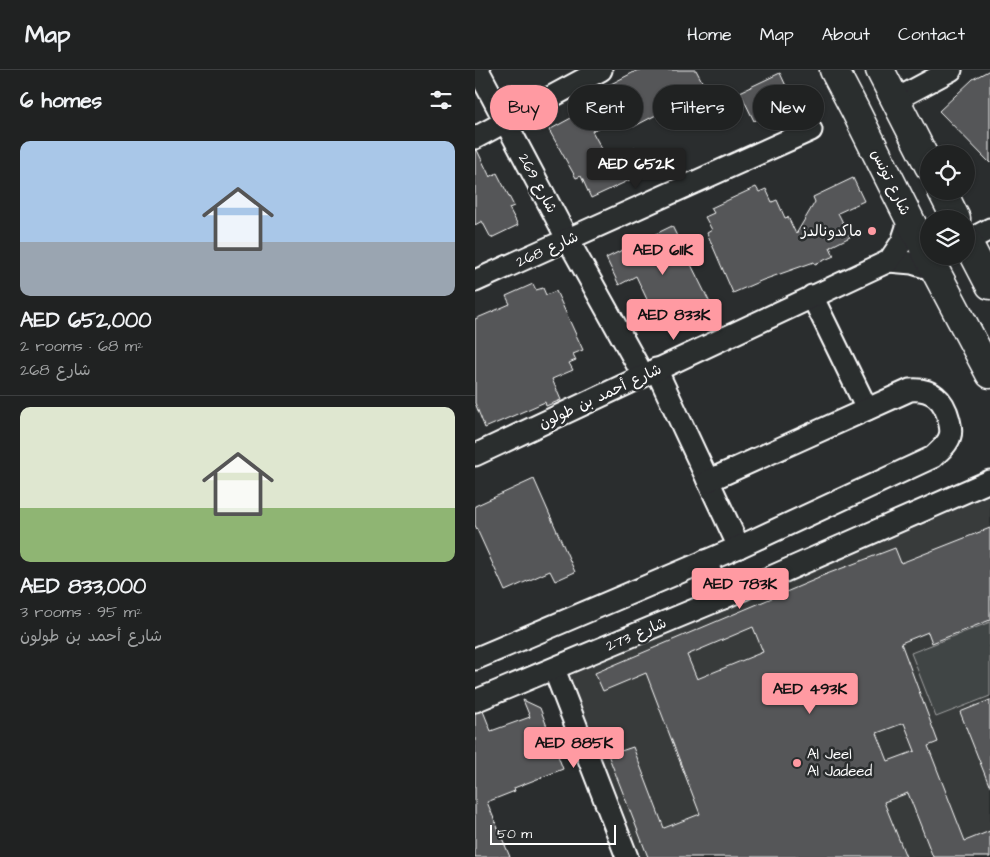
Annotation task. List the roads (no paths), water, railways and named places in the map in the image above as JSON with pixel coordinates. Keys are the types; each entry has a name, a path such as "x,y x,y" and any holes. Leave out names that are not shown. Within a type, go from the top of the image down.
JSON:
{"main road":[{"name":"شارع تونس","path":"834,70 909,221 990,374"},
{"path":"880,70 920,149"},
{"path":"975,245 990,285"}],"street":[{"name":"شارع 269","path":"478,70 490,93"},
{"path":"558,93 601,70"},
{"path":"895,100 951,70"},
{"path":"475,138 490,130"},
{"name":"شارع 269","path":"509,130 568,240 649,372 708,481 739,547"},
{"name":"شارع 268","path":"475,281 811,130"},
{"path":"909,221 902,242 889,261 912,263 935,270"},
{"name":"شارع أحمد بن طولون","path":"477,449 889,261"},
{"path":"812,296 867,409"},
{"path":"475,659 739,547 933,457 950,437 951,427 947,412 938,397 921,389 910,390 708,481"},
{"name":"شارع 273","path":"475,701 723,598 990,482"},
{"path":"705,561 723,598"},
{"path":"554,668 627,857"}],"place":[{"name":"ماكدونالدز","path":"872,231"},
{"name":"Al Jeel Al Jadeed","path":"797,763"}]}
